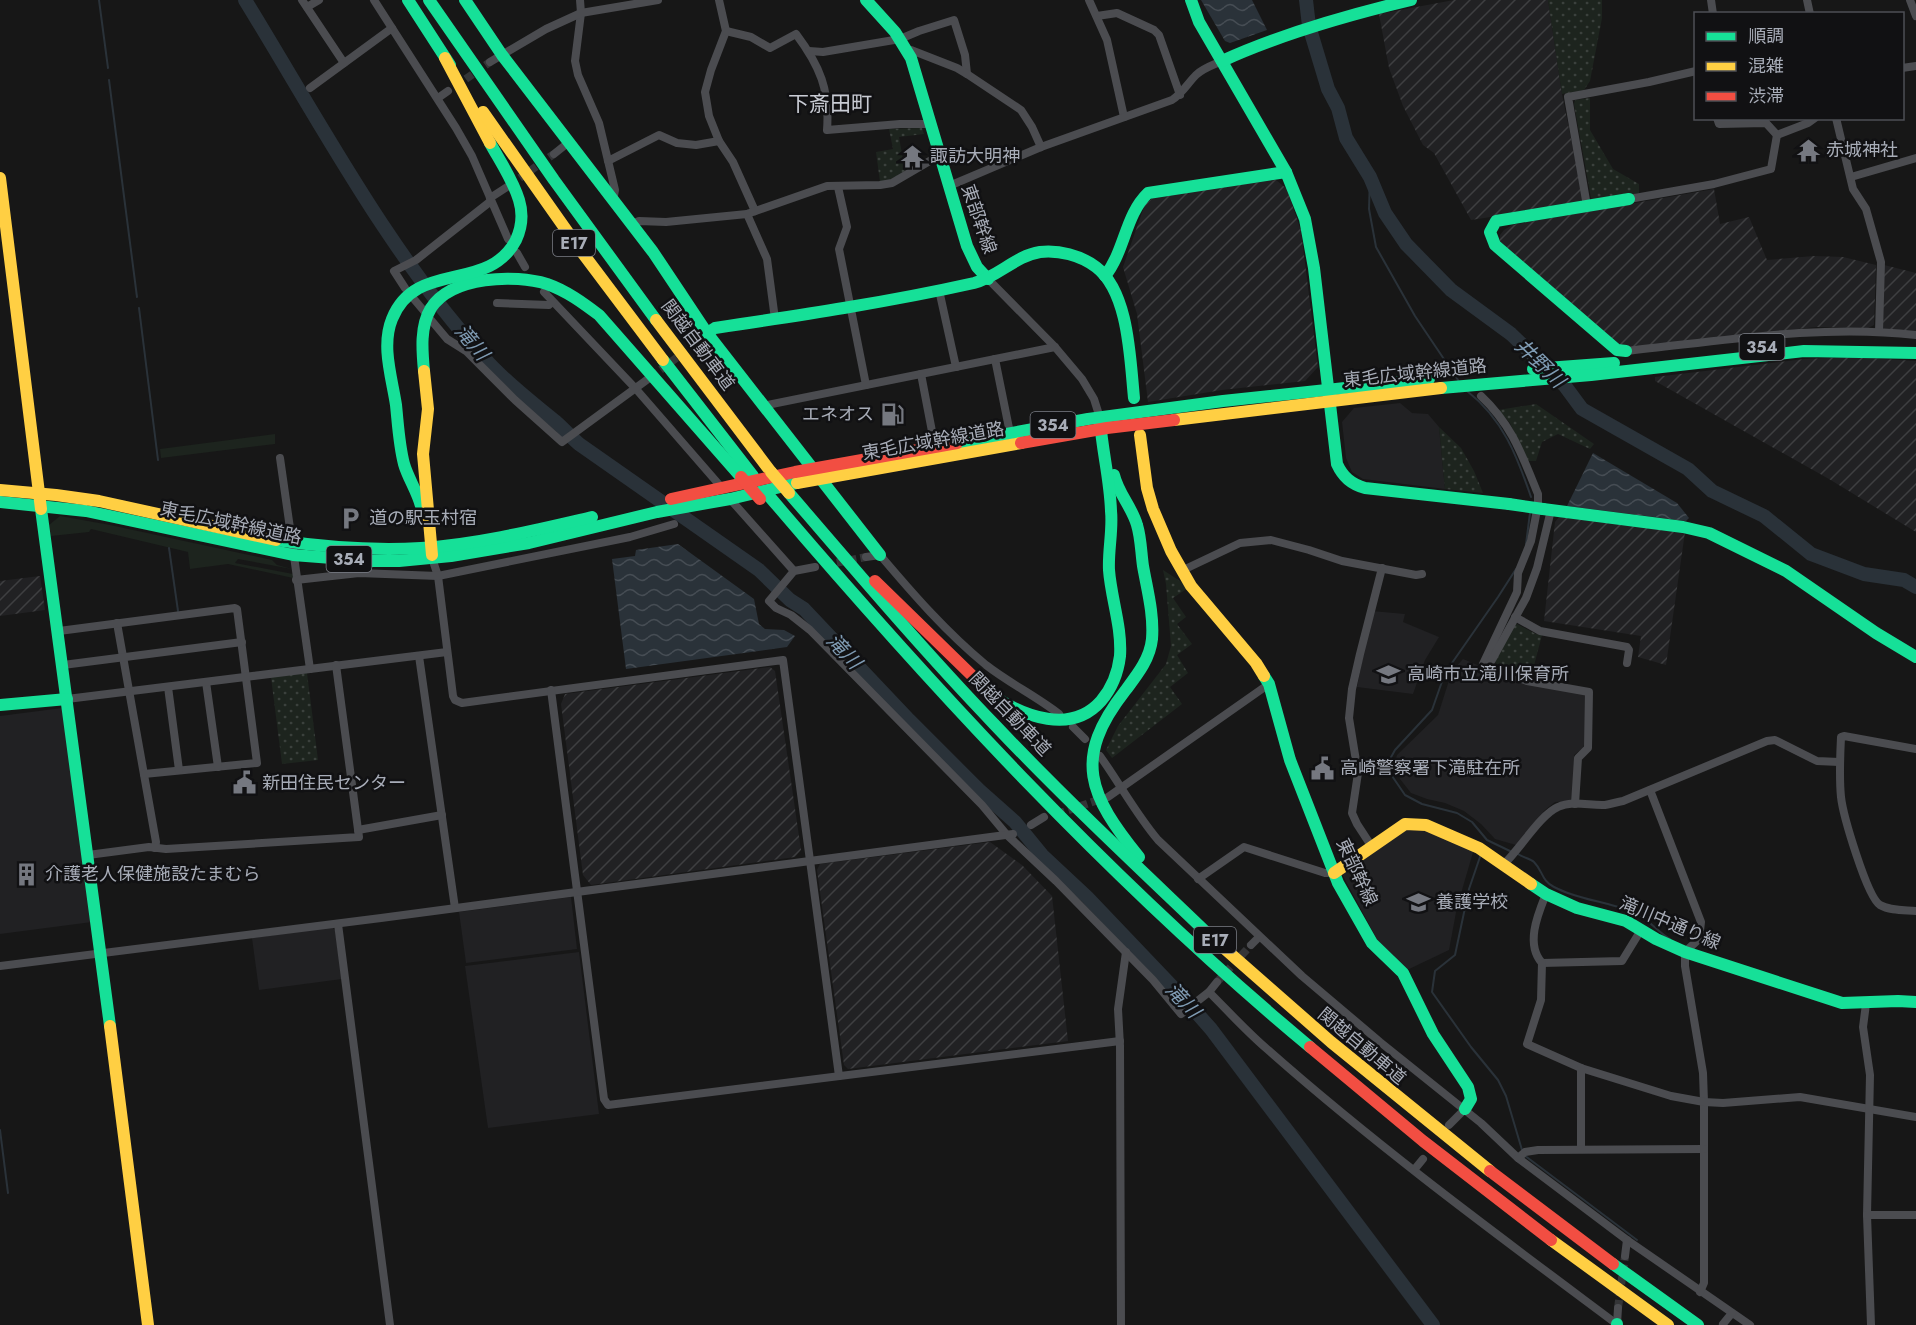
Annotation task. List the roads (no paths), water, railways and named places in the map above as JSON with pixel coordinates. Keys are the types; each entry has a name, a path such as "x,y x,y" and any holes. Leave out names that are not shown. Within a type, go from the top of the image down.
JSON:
{"main road":[{"name":"関越自動車道","path":"408,0 445,58 569,236 747,476 994,749 1176,928 1327,1062 1404,1127 1538,1232 1668,1325"},
{"name":"関越自動車道","path":"429,0 511,122 771,472 881,601 977,706 1084,816 1189,917 1336,1048 1418,1116 1546,1216 1698,1325"},
{"path":"465,0 502,55 680,290 707,333 880,555"},
{"name":"東部幹線","path":"866,0 900,39 916,70 949,186 977,267 988,279 1023,257 1048,251 1061,252 1085,260 1105,276 1116,290 1123,307 1134,398"},
{"path":"1191,0 1200,22 1286,172 1305,219 1314,268 1337,464 1346,480 1353,485 1544,508 1683,527 1709,533 1786,571 1876,633 1916,657"},
{"path":"1222,61 1244,51 1372,8 1412,0"},
{"path":"430,550 420,502 405,466 388,352 392,317 397,307 410,293 439,279 478,272 500,261 517,241 522,221 519,198 445,58"},
{"path":"1105,276 1114,265 1140,201 1148,193 1286,172"},
{"path":"0,178 148,1325"},
{"path":"1626,351 1617,350 1495,245 1490,232 1496,221 1629,199"},
{"path":"707,333 715,328 851,308 988,279"},
{"path":"430,550 423,451 428,407 422,336 434,304 448,291 462,285 478,282 531,280 562,289 577,297 599,315 747,476"},
{"name":"東毛広域幹線道路","path":"0,490 230,543 293,555 371,561 528,532 722,488 816,475 1102,425 1472,379 1508,372 1802,343 1860,342 1916,345"},
{"name":"東毛広域幹線道路","path":"1472,379 1518,380 1619,372 1803,351 1916,353"},
{"path":"810,519 921,624 988,693 1006,705 1035,717 1057,721 1069,720 1088,713 1106,698 1112,688 1119,664 1120,642 1108,567 1113,534 1102,425"},
{"path":"1102,425 1116,486 1133,515 1138,532 1152,636 1149,655 1144,664 1105,716 1098,730 1091,756 1092,778 1097,796 1116,830 1189,917"},
{"name":"東毛広域幹線道路","path":"0,502 40,499 113,504 291,542 370,549 430,550 530,543 657,512 730,499 816,475 935,447 1010,433 1102,425"},
{"name":"東部幹線","path":"1140,435 1147,488 1170,551 1191,586 1256,663 1269,684 1290,760 1334,873 1372,943 1402,973 1433,1034 1468,1087 1472,1096 1471,1102 1465,1109"},
{"path":"0,705 67,699"},
{"name":"滝川中通り線","path":"1334,873 1405,824 1417,823 1484,851 1546,894 1577,908 1626,921 1656,939 1685,952 1842,1003 1866,1004 1894,1000 1916,1002"}],"street":[{"path":"319,0 304,3 344,63"},
{"path":"374,0 438,98 472,156 508,239"},
{"path":"580,0 575,61 578,75 599,123 615,190 613,201"},
{"path":"490,62 546,29 580,13 658,0"},
{"path":"719,0 726,31 705,92 709,116 719,141 733,162 767,259 775,319"},
{"path":"1089,0 1107,40 1124,117"},
{"path":"1910,0 1916,16"},
{"path":"1097,16 1117,13 1154,30 1159,35 1180,95"},
{"path":"809,51 824,52 900,39 954,20 965,55 967,74"},
{"path":"310,88 392,28"},
{"path":"726,31 751,37 770,48 796,34 809,51 826,86 827,130 931,124"},
{"path":"908,51 911,50 957,68 1021,110 1041,147"},
{"path":"949,186 1041,147 1172,100 1180,95 1196,75 1222,61"},
{"path":"1587,206 1568,97 1694,71"},
{"path":"438,98 448,91"},
{"path":"1718,120 1719,124 1766,123 1777,135"},
{"path":"1777,135 1811,120"},
{"path":"1837,120 1855,193 1866,209 1881,262 1879,332"},
{"path":"608,161 659,135 676,144 696,145 719,141"},
{"path":"1629,199 1714,184 1771,169 1777,135"},
{"path":"554,154 569,142"},
{"path":"632,224 639,221 666,222 751,213 827,186 892,183 940,155"},
{"path":"1851,177 1916,158"},
{"path":"507,187 416,260 394,271 410,293 447,339 465,351 562,442 648,379"},
{"path":"838,187 847,226 839,249 866,385"},
{"path":"517,253 525,267"},
{"path":"988,279 1055,347 1089,390 1102,425"},
{"path":"939,290 956,367"},
{"path":"544,292 636,389 722,488"},
{"path":"497,303 549,305 552,302"},
{"path":"1626,351 1793,333 1879,332 1916,335"},
{"path":"695,344 707,333"},
{"path":"762,406 1055,347"},
{"path":"995,359 1010,433"},
{"path":"921,374 935,447"},
{"path":"1481,396 1509,428 1544,508 1537,568 1526,598 1488,667"},
{"path":"280,458 310,669"},
{"path":"730,499 794,571"},
{"path":"1521,510 1544,508"},
{"path":"1544,508 1518,573 1517,592 1483,664 1527,681 1589,692 1588,748 1578,758 1575,804"},
{"path":"297,580 359,573 438,576 630,537 674,524"},
{"path":"1181,571 1240,543 1271,540 1342,561 1416,575 1422,574"},
{"path":"430,550 438,576 453,696 455,700 462,703 783,660 838,1076"},
{"path":"866,557 880,555 927,611 953,637 988,666 1059,714"},
{"path":"815,567 794,571 769,601 810,630 1126,952 1181,1014 1209,992 1217,981"},
{"path":"1372,847 1357,824 1353,813 1358,773 1349,717 1352,689 1382,568"},
{"path":"58,631 235,608 242,642 257,763 144,774"},
{"path":"1515,617 1540,631 1627,647 1629,650 1627,663"},
{"path":"117,623 156,842 155,848"},
{"path":"63,665 242,642"},
{"path":"67,699 447,652"},
{"path":"419,656 455,908"},
{"path":"88,855 149,847 166,849 359,837 336,666"},
{"path":"207,682 218,767"},
{"path":"1108,797 1269,684"},
{"path":"168,687 179,770"},
{"path":"551,690 604,1099 608,1105 1119,1041"},
{"path":"1073,727 1085,739"},
{"path":"1916,749 1844,736 1841,737 1839,762 1842,799 1858,859 1872,897 1889,909 1916,911"},
{"path":"1504,864 1543,818 1558,807 1575,804 1604,805 1623,801 1767,741 1774,740 1811,759 1839,762"},
{"path":"1100,756 1151,832 1259,937 1380,1042 1627,1240 1750,1325"},
{"path":"1650,790 1701,922 1699,939 1685,952 1685,966 1703,1073 1704,1283 1700,1292"},
{"path":"358,830 442,815"},
{"path":"1031,825 1044,818"},
{"path":"0,966 338,924 1010,835"},
{"path":"1198,879 1244,847 1325,873 1334,873"},
{"path":"1546,894 1537,916 1533,935 1535,950 1542,963 1541,1000 1527,1044 1581,1068 1671,1096 1704,1102 1740,1102 1800,1097 1916,1117"},
{"path":"338,924 390,1325"},
{"path":"1542,963 1622,961 1641,930"},
{"path":"1251,945 1259,937"},
{"path":"1120,1325 1118,1009 1126,952"},
{"path":"1209,992 1266,1048 1414,1170 1617,1325"},
{"path":"1866,1004 1863,1027 1870,1075 1867,1215 1870,1325"},
{"path":"1581,1068 1581,1149"},
{"path":"1449,1125 1465,1109"},
{"path":"1522,1155 1581,1149 1704,1149"},
{"path":"1414,1170 1423,1160"},
{"path":"1867,1215 1916,1215"},
{"path":"1625,1256 1627,1240"},
{"path":"1617,1325 1618,1308"},
{"path":"1723,1324 1732,1313"}],"water":[{"path":"1201,0 1252,0 1267,30 1230,43 1225,41"},
{"path":"1593,453 1677,503 1689,518 1686,521 1567,506"},
{"path":"678,544 754,599 759,624 765,629 784,630 795,636 787,647 626,669 612,559 635,556 636,550"}],"waterway":[{"path":"99,0 108,68"},
{"name":"滝川","path":"245,0 386,231 450,318 493,368 579,444 759,570 790,600 804,609 909,720 979,790 1015,822 1042,855 1087,897 1211,1029 1433,1325"},
{"name":"井野川","path":"1306,0 1309,26 1328,89 1338,108 1346,138 1370,177 1385,213 1406,244 1451,290 1511,334 1565,386 1582,409 1688,469 1712,491 1764,516 1811,554 1864,574 1904,580 1916,587"},
{"path":"109,80 137,297"},
{"path":"1370,177 1369,209 1376,247 1415,316 1458,380"},
{"path":"139,308 158,460"},
{"path":"1467,391 1480,402 1507,439 1531,497"},
{"path":"1526,544 1530,513"},
{"path":"169,548 178,611"},
{"path":"1512,852 1487,840 1472,822 1457,813 1422,804 1405,795 1390,773 1390,759 1395,750 1432,710 1445,673 1516,569"},
{"path":"1481,854 1469,889 1455,955 1435,971 1432,992 1471,1047 1498,1080 1506,1096 1522,1150"},
{"path":"1518,854 1534,862 1544,878 1554,887 1637,914 1670,939"},
{"path":"0,1130 8,1193"},
{"path":"1524,1155 1637,1240"}],"tunnel":[{"path":"456,86 490,62"},
{"path":"510,185 554,154"},
{"path":"651,377 695,344"},
{"path":"825,565 866,557"},
{"path":"1057,814 1101,799"},
{"path":"1217,982 1251,945"},
{"path":"1618,1308 1625,1256"}],"place":[{"name":"赤城神社","path":"1808,150"},
{"name":"諏訪大明神","path":"912,156"},
{"name":"エネオス","path":"892,414"},
{"name":"道の駅玉村宿","path":"351,518"},
{"name":"高崎市立滝川保育所","path":"1389,674"},
{"name":"高崎警察署下滝駐在所","path":"1322,768"},
{"name":"新田住民センター","path":"244,783"},
{"name":"介護老人保健施設たまむら","path":"27,874"},
{"name":"養護学校","path":"1418,902"}],"district":[{"name":"下斎田町","path":"830,104"}]}
